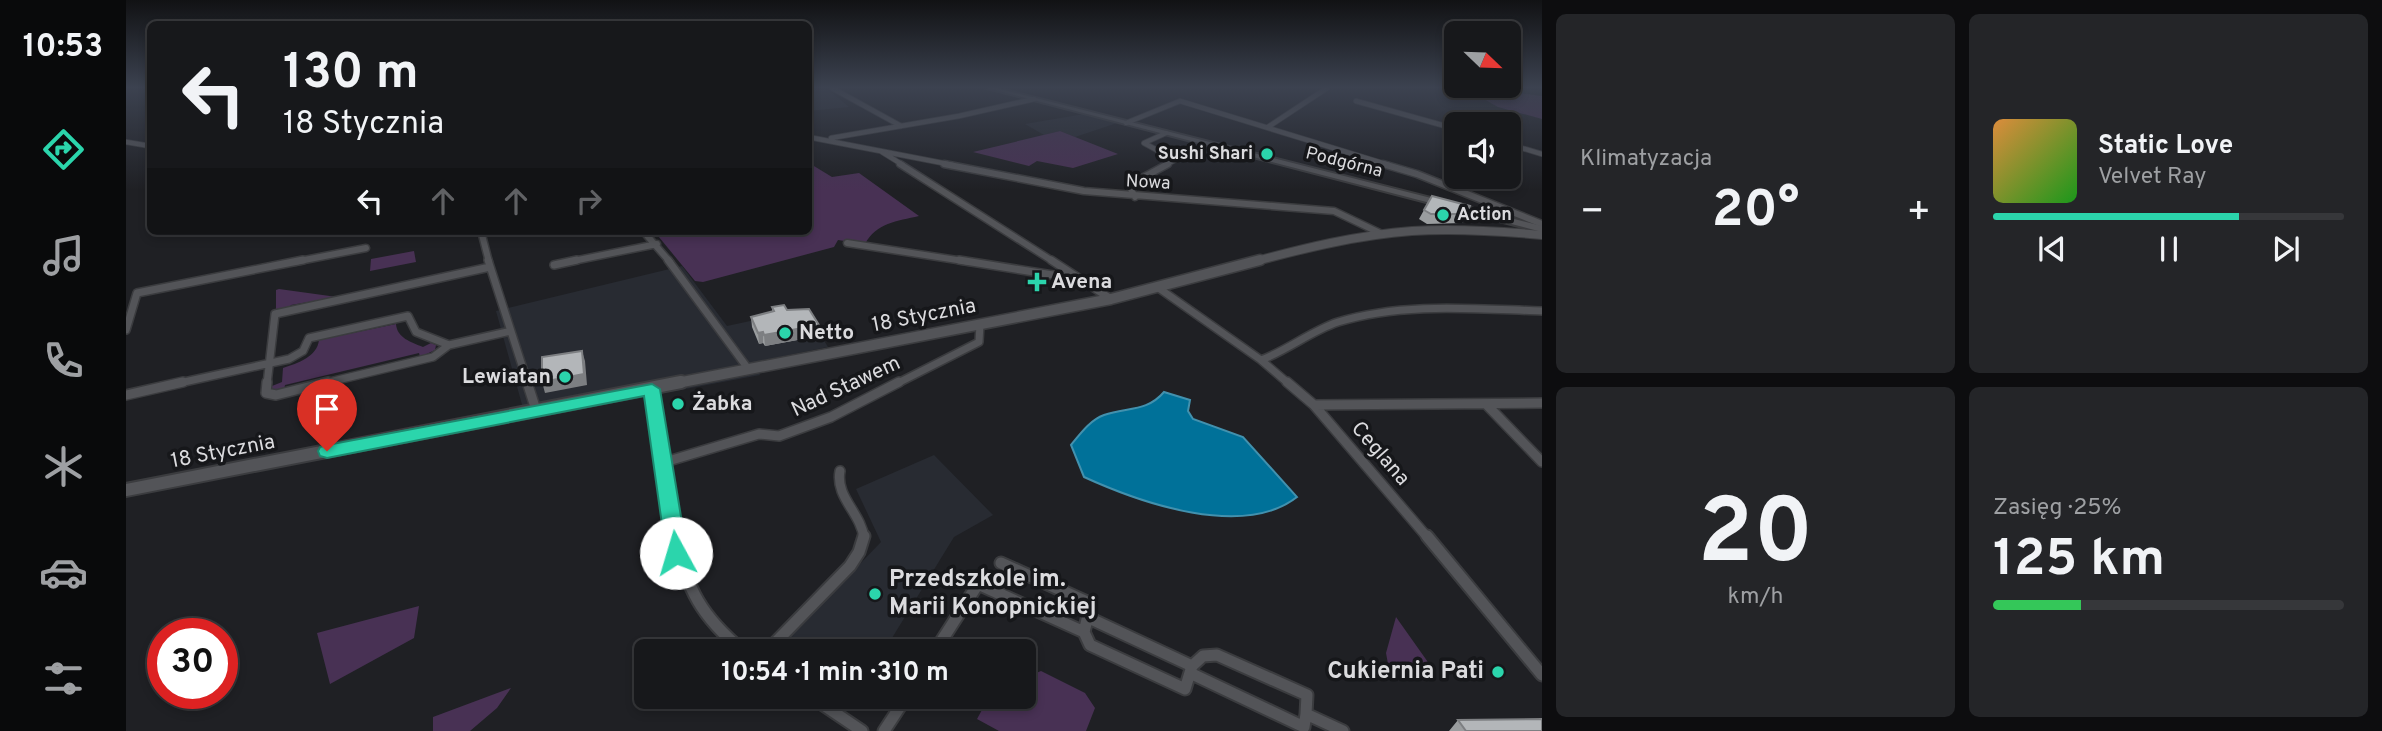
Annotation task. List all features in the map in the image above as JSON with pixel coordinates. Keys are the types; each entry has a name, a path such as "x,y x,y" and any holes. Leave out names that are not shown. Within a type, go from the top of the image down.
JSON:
{"main road":[{"name":"Podgórna","path":"1126,122 1525,229 1542,229"}],"street":[{"path":"894,122 901,126"},
{"path":"825,139 920,122"},
{"path":"1251,122 1417,174 1484,200 1542,229"},
{"path":"1268,127 1275,122"},
{"path":"1135,197 1129,185 1175,160 1144,143 1166,133"},
{"name":"Nowa","path":"812,137 910,155 1038,184 1135,197 1328,210 1345,214 1382,234"},
{"path":"139,143 147,140"},
{"path":"126,142 147,145"},
{"path":"876,148 1111,299"},
{"path":"1521,148 1542,154"},
{"path":"898,162 910,155"},
{"name":"18 Stycznia","path":"126,490 1111,299 1160,289 1316,247 1382,234 1525,229"},
{"path":"482,235 536,411"},
{"path":"647,235 657,244 749,370"},
{"path":"847,243 1082,280"},
{"path":"554,265 657,244"},
{"path":"126,330 137,293 366,248"},
{"path":"490,267 275,314 266,393 276,395 433,357 449,345 511,331"},
{"name":"Ceglana","path":"1160,289 1261,360 1314,405 1394,496 1542,675"},
{"path":"1261,360 1276,355 1335,323 1369,313 1542,311"},
{"path":"126,395 270,364 298,355 309,338 408,316 416,332 449,345"},
{"name":"Nad Stawem","path":"665,462 758,434 779,436 831,417 979,342 981,324"},
{"path":"652,389 665,462 676,553 687,582 714,627 728,639"},
{"path":"1314,405 1542,403"},
{"path":"1486,404 1542,462"},
{"path":"779,639 838,579 857,556 865,539 862,526 839,488 837,478 840,471"},
{"path":"1001,563 1078,596 1090,607 1084,632"},
{"path":"943,639 978,584 1084,632 1090,645 1185,689 1191,669 1197,658 1205,654 1217,655 1307,695 1304,727 1191,669 1089,618"},
{"path":"829,709 862,731"},
{"path":"884,731 898,709"},
{"path":"1306,714 1343,731"}],"shaded area":[{"path":"1117,123 1075,137 1060,131 1044,135 1025,124"},
{"path":"1060,131 1118,154 1073,168 1037,161 1029,166 973,152"},
{"path":"812,165 832,177 859,173 919,216 881,227 865,244 838,240 834,247 703,282 695,281 657,235 812,235"},
{"path":"414,251 416,262 370,271 371,259"},
{"path":"682,266 727,326 805,309 828,347 755,362 760,375 526,419 496,311"},
{"path":"279,289 337,297 276,309 276,290"},
{"path":"396,324 405,339 423,347 431,343 436,345 435,350 420,357 419,353 285,385 284,390 271,389 282,382 283,368 311,355 319,340"},
{"name":"Przedszkole im. Marii Konopnickiej","path":"934,455 993,515 954,537 891,639 788,639 881,542 856,489"},
{"path":"419,606 414,638 330,684 317,633"},
{"path":"1396,617 1430,665 1425,666 1432,676 1408,679 1406,676 1386,673 1386,653"},
{"path":"1041,671 1085,693 1095,708 1086,731 999,731 977,719 982,709 1036,709 1036,673"},
{"path":"511,688 497,708 470,731 433,731 433,717"}],"water":[{"path":"1164,392 1190,400 1188,411 1193,419 1243,437 1297,497 1275,509 1249,515 1221,516 1162,506 1084,477 1071,445 1086,428 1104,415 1151,403"}],"building":[{"path":"1432,196 1470,206 1466,214 1431,214 1424,210"},
{"path":"784,305 787,310 809,309 819,325 764,335 763,332 758,333 751,317 774,311 772,307"},
{"path":"582,351 584,374 542,382 542,357"},
{"path":"1542,719 1542,731 1466,731 1458,720"}],"place":[{"name":"Sushi Shari","path":"1267,154"},
{"name":"Action","path":"1443,215"},
{"name":"Avena","path":"1037,282"},
{"name":"Netto","path":"785,333"},
{"name":"Lewiatan","path":"565,377"},
{"name":"Żabka","path":"678,404"},
{"name":"Przedszkole im. Marii Konopnickiej","path":"875,594"},
{"name":"Cukiernia Pati","path":"1498,672"}],"route":[{"path":"327,451 652,389 665,462 676,553"}]}
